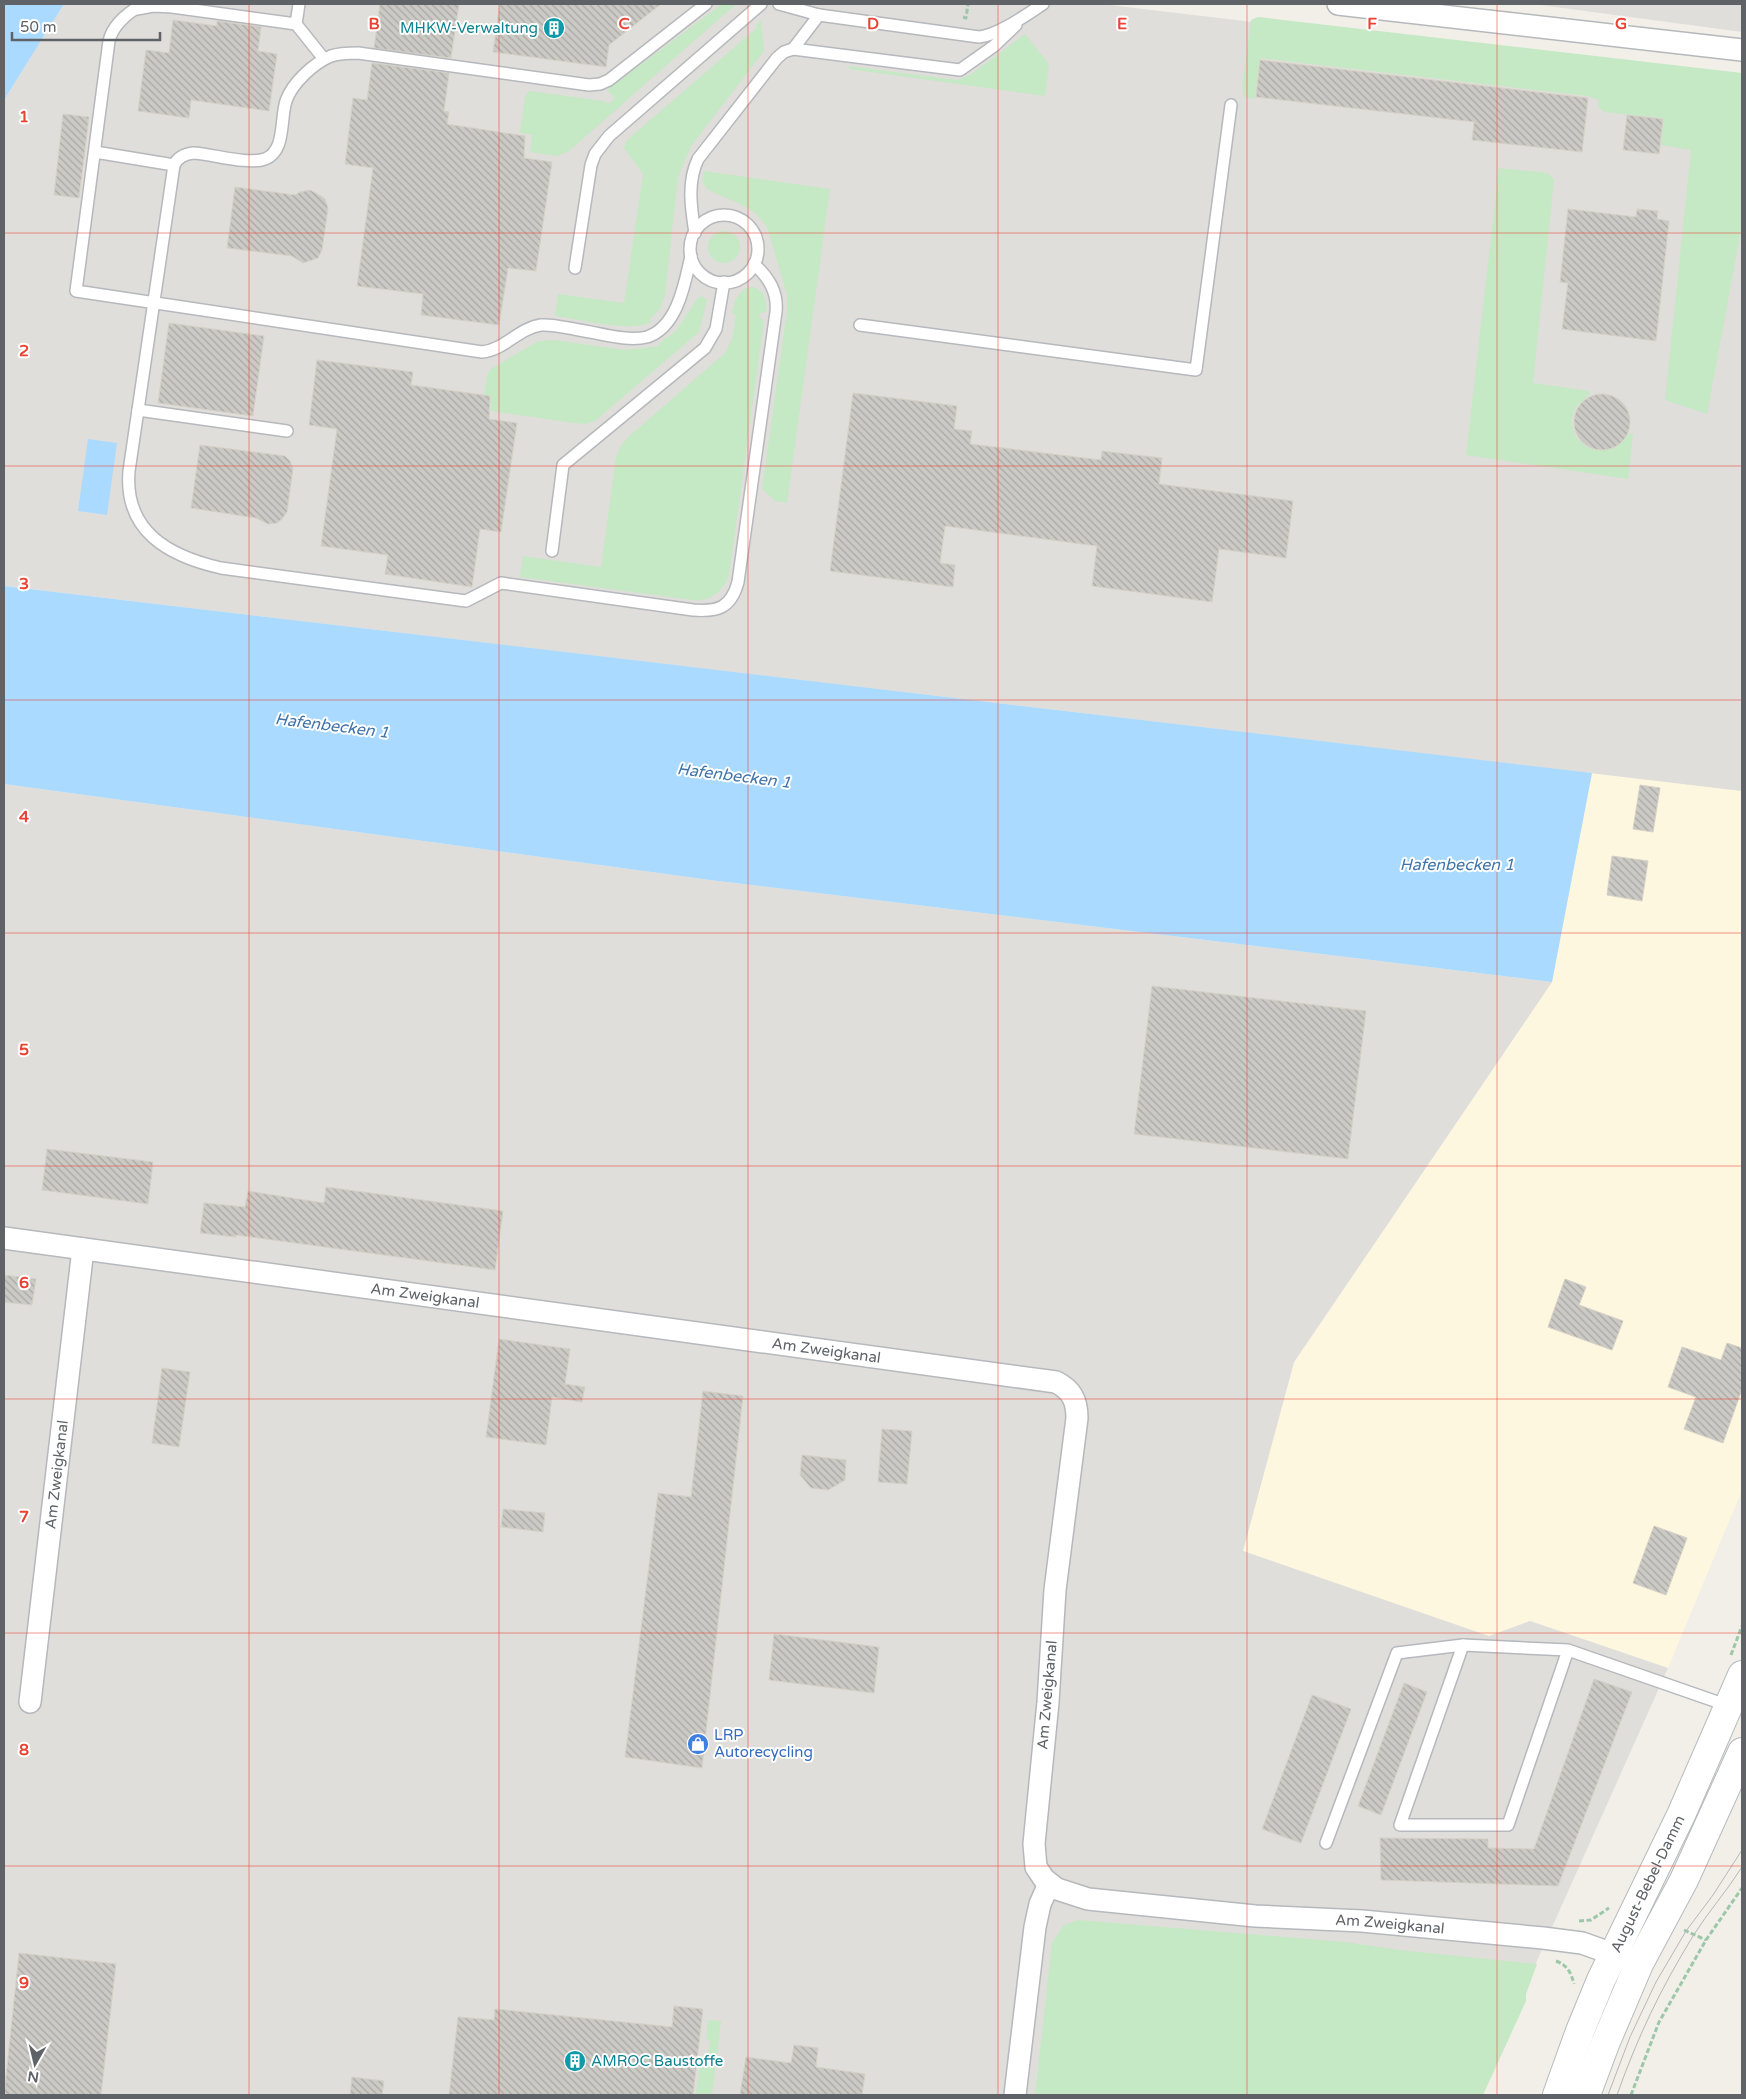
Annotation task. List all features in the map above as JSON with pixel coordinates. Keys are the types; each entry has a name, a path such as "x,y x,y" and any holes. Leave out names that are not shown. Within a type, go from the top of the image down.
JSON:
{"main road":[{"name":"August-Bebel-Damm","path":"1558,2095 1580,2031 1613,1954 1681,1815 1742,1675"},
{"name":"August-Bebel-Damm","path":"1586,2095 1605,2044 1639,1964 1684,1880 1742,1752"}],"street":[{"path":"1338,4 1742,50"},
{"name":"Am Zweigkanal","path":"4,1238 1037,1379 1051,1381 1063,1386 1074,1398 1077,1418 1055,1590 1048,1702 1033,1850 1036,1867 1049,1884 1069,1894 1088,1899 1255,1916 1362,1922 1582,1943 1639,1964"},
{"name":"Am Zweigkanal","path":"30,1702 83,1249"},
{"path":"1015,2095 1034,1927 1040,1904 1049,1884"}],"lane":[{"path":"143,4 133,10 119,24 110,37 76,291 482,352 495,349 528,330 542,325 628,337 639,338 651,335 666,324 677,306 691,256 691,244 695,232 702,224 712,217 730,216 748,225 756,238 758,254 748,273 740,279 724,282 712,280 703,275 695,266 691,256"},
{"path":"296,24 299,4"},
{"path":"706,4 609,80 600,84 590,85 342,53 324,59 301,79 289,95 285,105 278,146 272,155 264,159 253,160 189,154 180,157 174,165 138,410 129,478 129,494 132,509 140,524 152,536 173,550 197,561 220,568 466,601 501,583 693,610 713,610 724,606 735,594 739,578 776,312 773,288 754,264"},
{"path":"575,268 588,175 593,159 599,149 609,136 761,4"},
{"path":"779,4 819,15 979,37 986,36 1025,16 1042,4"},
{"path":"133,10 148,7 172,7 296,24 324,59"},
{"path":"793,49 819,15"},
{"path":"695,232 690,194 693,172 698,159 777,58 784,52 793,49 960,70 994,46 1025,16"},
{"path":"860,325 1196,370 1231,105"},
{"path":"95,152 174,165"},
{"path":"552,551 563,465 705,348 716,329 724,282"},
{"path":"138,410 287,431"},
{"path":"1463,1645 1400,1825 1508,1824 1568,1650"},
{"path":"1326,1843 1397,1653 1463,1645 1568,1650 1729,1706"}],"path":[{"path":"1632,2095 1659,2022 1706,1940 1742,1888"},
{"path":"1570,1920 1591,1920 1602,1914 1613,1904"},
{"path":"1679,1926 1706,1940"},
{"path":"1548,1958 1561,1963 1572,1972 1575,1987"}],"shaded area":[{"path":"64,4 1101,4 1742,80 1742,791 4,586 4,100"},
{"path":"1533,4 1742,4 1742,32"},
{"path":"1592,773 1742,791 1742,1490 1668,1668 1530,1621 1489,1637 1243,1551 1294,1363 1552,982"},
{"path":"4,784 710,880 1552,982 1294,1362 1243,1551 1489,1636 1530,1621 1668,1668 1477,2095 4,2095"}],"green space":[{"path":"722,4 736,4 569,151 557,156 530,152 532,135 520,133 525,97 529,91 604,101 608,104 615,98 607,90"},
{"path":"1258,17 1742,73 1742,225 1707,414 1665,400 1691,150 1661,145 1663,118 1604,112 1598,106 1599,100 1587,96 1260,58 1255,99 1244,97 1242,88 1251,20"},
{"path":"761,20 764,51 691,146 678,177 665,295 660,309 650,319 651,322 642,325 618,326 555,316 558,294 624,303 643,174 624,148 626,141 758,27 756,25"},
{"path":"1025,34 1049,64 1045,96 849,69 849,66 957,80 970,75"},
{"path":"1499,168 1548,173 1554,180 1533,383 1590,391 1574,411 1572,417 1575,433 1580,441 1588,447 1596,450 1614,448 1628,434 1633,434 1628,479 1466,455"},
{"path":"704,171 830,189 787,503 775,501 762,489 787,312 787,295 768,230 763,222 749,209 707,189 702,180"},
{"path":"724,231 735,236 740,247 735,258 724,263 713,258 708,247 713,236"},
{"path":"750,287 756,288 763,293 766,312 760,313 759,317 764,320 729,575 723,586 715,595 705,599 692,600 520,577 523,556 601,567 616,457 620,447 627,438 725,353 732,338 736,315 732,313 736,301 742,291"},
{"path":"702,296 707,300 699,332 595,421 585,424 574,423 491,411 491,396 484,395 487,375 491,369 538,341 555,340 625,350 659,346 659,343 676,331 697,299"},
{"path":"1078,1920 1345,1942 1400,1950 1537,1964 1526,1994 1526,2001 1483,2095 1035,2095 1052,1943 1064,1925"},
{"path":"708,2020 721,2021 712,2095 696,2095 701,2056 708,2056 710,2040 706,2039"}],"water":[{"path":"4,4 64,4 4,100"},
{"path":"88,439 117,443 107,515 78,511"},
{"name":"Hafenbecken 1","path":"4,586 1592,773 1552,982 710,880 4,784"}],"building":[{"path":"380,4 459,4 451,58 374,48"},
{"name":"MHKW-Verwaltung","path":"500,4 661,4 609,45 606,67 493,52"},
{"path":"173,20 217,26 217,21 261,27 258,51 277,54 269,111 191,100 189,118 138,111 146,50 169,53"},
{"path":"1260,60 1588,98 1582,152 1472,140 1474,122 1256,97"},
{"path":"372,63 449,73 444,111 449,112 447,124 525,136 524,158 552,162 536,271 508,268 499,325 421,315 423,294 357,286 373,168 345,164 353,98 367,100"},
{"path":"63,114 89,117 79,198 54,195"},
{"path":"1627,115 1663,119 1659,154 1623,150"},
{"path":"235,187 295,195 310,190 325,199 328,208 322,250 318,258 303,263 292,256 227,248"},
{"path":"1568,209 1636,217 1637,209 1658,211 1657,219 1669,221 1656,341 1562,329 1568,283 1560,282"},
{"path":"169,323 264,336 253,416 158,403"},
{"path":"317,360 413,372 411,385 490,396 489,419 517,423 501,532 480,529 472,587 385,574 388,555 321,546 337,429 309,425"},
{"path":"853,393 957,406 954,429 972,431 970,444 1101,460 1102,451 1162,458 1159,484 1293,501 1286,558 1219,549 1212,602 1092,586 1097,546 945,526 940,563 955,565 953,587 830,571"},
{"path":"1596,394 1608,394 1618,398 1626,406 1630,422 1626,438 1618,446 1608,450 1596,450 1586,446 1578,438 1574,428 1574,416 1578,406 1586,398"},
{"path":"200,445 285,456 290,461 293,469 287,512 282,519 277,523 268,524 256,518 191,508"},
{"path":"1640,785 1660,788 1653,832 1633,829"},
{"path":"1612,856 1648,861 1642,901 1607,895"},
{"path":"1152,986 1366,1011 1348,1159 1134,1134"},
{"path":"47,1149 153,1162 148,1204 42,1190"},
{"path":"326,1187 503,1211 495,1270 236,1235 236,1237 200,1233 204,1203 245,1207 248,1191 324,1203"},
{"path":"4,1275 36,1279 32,1305 4,1302"},
{"path":"1565,1279 1586,1287 1579,1305 1623,1321 1612,1350 1548,1327"},
{"path":"499,1339 570,1349 565,1384 585,1387 582,1402 552,1397 546,1445 486,1437"},
{"path":"1727,1343 1742,1348 1742,1389 1723,1443 1684,1429 1696,1397 1668,1387 1682,1347 1721,1360"},
{"path":"162,1368 190,1372 179,1447 152,1443"},
{"path":"703,1391 743,1396 702,1768 625,1757 658,1493 691,1497"},
{"path":"882,1429 912,1431 907,1484 878,1482"},
{"path":"802,1455 846,1460 845,1480 828,1490 811,1488 800,1475"},
{"path":"503,1509 545,1513 543,1532 501,1527"},
{"path":"1654,1526 1687,1538 1666,1595 1633,1583"},
{"path":"774,1634 879,1647 874,1693 769,1680"},
{"path":"1594,1679 1632,1692 1558,1886 1381,1880 1380,1838 1488,1839 1488,1848 1534,1849"},
{"path":"1404,1683 1427,1692 1381,1815 1358,1806"},
{"path":"1312,1695 1351,1709 1301,1843 1262,1829"},
{"path":"19,1953 116,1964 101,2095 4,2095"},
{"name":"AMROC Baustoffe","path":"674,2006 703,2009 693,2095 449,2095 458,2017 494,2020 495,2009 672,2027"},
{"path":"794,2045 818,2048 816,2067 865,2074 862,2095 740,2095 746,2057 791,2063"},
{"path":"352,2077 384,2081 382,2095 350,2095"}],"tram line":[{"path":"1608,2095 1630,2037 1656,1982 1686,1931 1713,1895 1742,1850"},
{"path":"1617,2095 1650,2014 1670,1975 1699,1927 1742,1867"}],"place":[{"name":"MHKW-Verwaltung","path":"554,28"},
{"name":"LRP Autorecycling","path":"698,1744"},
{"name":"AMROC Baustoffe","path":"575,2061"}]}
